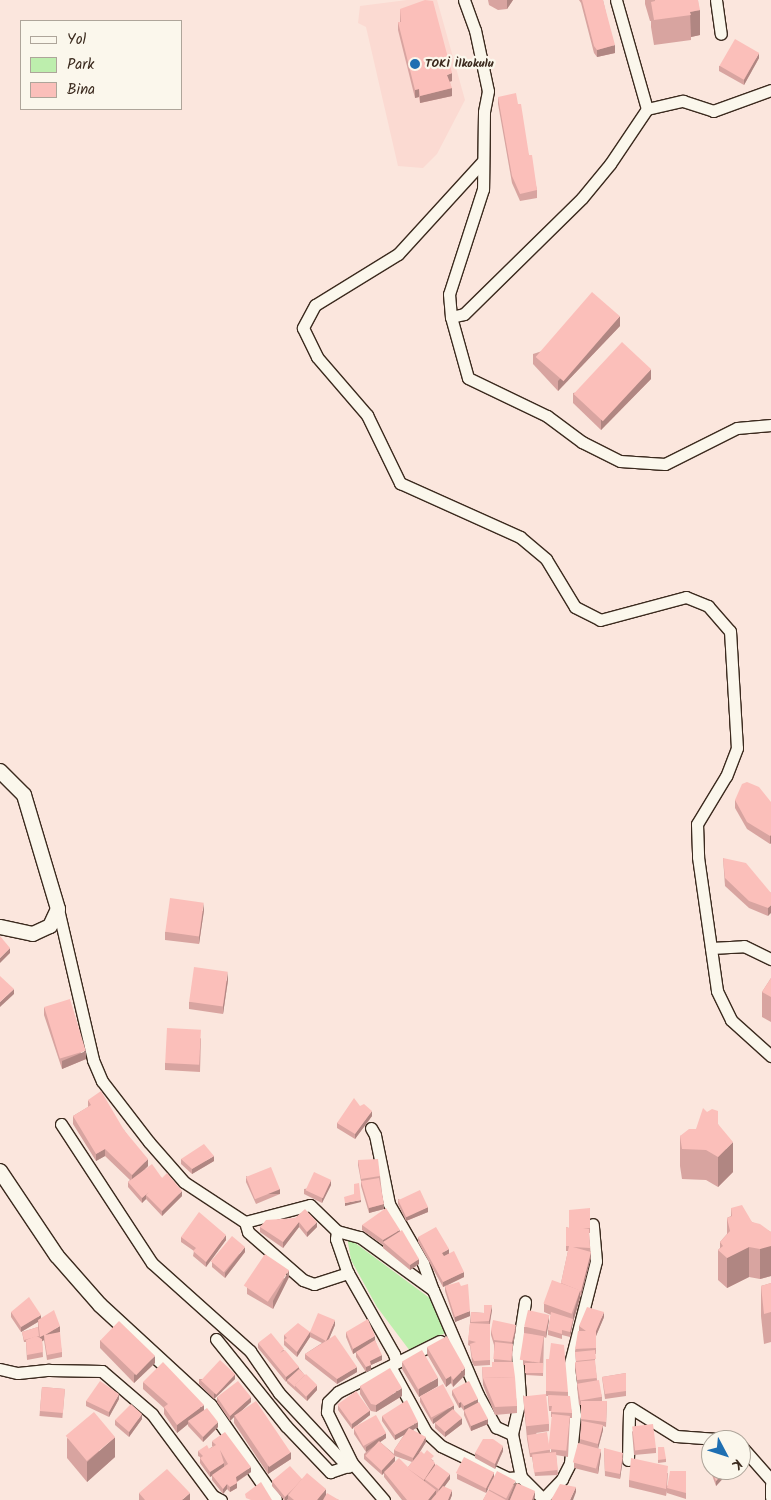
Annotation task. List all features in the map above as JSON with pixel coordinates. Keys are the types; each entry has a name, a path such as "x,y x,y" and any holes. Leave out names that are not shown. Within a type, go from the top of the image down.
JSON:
{"street":[{"path":"464,0 475,30 488,91 484,112 483,189 449,294 451,317 468,378 547,416 582,442 620,461 665,464 737,428 771,425"},
{"path":"616,0 647,109"},
{"path":"716,0 721,34"},
{"path":"451,317 464,314 582,198 610,164 647,109 683,101 713,110 771,90"},
{"path":"483,161 398,254 316,305 303,328 318,357 367,415 400,483 520,537 546,559 575,607 600,620 686,597 708,606 730,632 737,748 726,776 697,824 698,857 717,990 731,1020 771,1056"},
{"path":"0,771 24,794 58,909 93,1060 102,1081 184,1182 245,1222 248,1232 303,1280 314,1284 348,1273"},
{"path":"0,927 34,934 50,926 58,909"},
{"path":"711,948 744,946 771,959"},
{"path":"61,1124 152,1263 250,1351 279,1393 384,1500"},
{"path":"371,1128 375,1136 389,1204 424,1264 433,1290 478,1395 496,1427 512,1434"},
{"path":"0,1171 58,1256 100,1305 210,1406 275,1500"},
{"path":"245,1222 310,1205 337,1231 360,1237 433,1290"},
{"path":"525,1302 518,1354 518,1420 512,1434 522,1477 542,1499 562,1478 570,1463 575,1415 569,1367 596,1261 593,1224"},
{"path":"337,1231 336,1238 348,1273 394,1354 396,1360 390,1368"},
{"path":"350,1466 327,1412 328,1402 338,1392 390,1368 452,1334"},
{"path":"216,1339 286,1426 330,1472 350,1466"},
{"path":"390,1368 426,1432 441,1446 508,1478 522,1477"},
{"path":"0,1369 18,1373 49,1370 102,1371 152,1414 215,1499"},
{"path":"628,1460 628,1412 631,1408 676,1436 701,1438"},
{"path":"751,1457 771,1480"},
{"path":"771,1485 771,1497"}],"shaded area":[{"name":"TOKİ İlkokulu","path":"407,0 437,0 465,100 437,154 423,168 398,166 366,27 358,23 360,6"}],"green space":[{"path":"347,1237 431,1299 445,1333 410,1351 377,1307 351,1260"}],"building":[{"path":"425,0 433,1 452,73 447,75 452,88 420,96 419,89 415,90 398,22 401,22 400,9"},
{"path":"582,0 603,0 615,45 597,50 594,46"},
{"path":"655,0 698,0 700,10 690,12 691,15 654,20 651,2"},
{"path":"735,39 759,53 744,80 720,66"},
{"path":"516,93 518,104 521,104 537,190 520,194 512,176 498,97"},
{"path":"592,292 620,316 564,381 536,357"},
{"path":"622,342 651,369 603,421 574,394"},
{"path":"747,782 759,787 771,802 770,836 747,822 735,800 742,784"},
{"path":"723,858 746,863 771,893 771,905 768,908 749,901 725,878"},
{"path":"170,898 204,903 199,936 165,932"},
{"path":"0,936 10,948 0,958"},
{"path":"194,967 228,972 223,1006 189,1002"},
{"path":"0,976 14,989 0,1002"},
{"path":"771,978 771,997 762,992"},
{"path":"70,999 86,1051 60,1059 44,1007"},
{"path":"167,1028 201,1030 199,1065 165,1063"},
{"path":"101,1091 124,1130 148,1159 132,1175 105,1149 96,1154 73,1116 91,1105 88,1100"},
{"path":"354,1098 360,1106 364,1104 372,1111 355,1134 337,1123"},
{"path":"703,1108 707,1112 712,1109 718,1111 718,1124 733,1142 718,1157 706,1150 682,1149 680,1136 689,1129 696,1129"},
{"path":"204,1144 214,1156 192,1169 181,1159"},
{"path":"378,1159 380,1176 361,1179 358,1160"},
{"path":"152,1164 162,1178 167,1173 182,1191 162,1211 146,1195 149,1192 142,1198 128,1182"},
{"path":"271,1167 280,1189 255,1199 246,1177"},
{"path":"314,1172 331,1180 323,1198 306,1190"},
{"path":"379,1178 384,1204 369,1208 361,1181"},
{"path":"359,1183 361,1200 345,1203 344,1197 354,1194 354,1184"},
{"path":"420,1190 428,1207 406,1217 398,1200"},
{"path":"742,1205 752,1222 760,1224 771,1232 771,1246 760,1249 749,1247 727,1258 718,1250 723,1246 720,1242 730,1231 727,1218 732,1216 731,1208"},
{"path":"386,1208 400,1230 383,1240 362,1225"},
{"path":"590,1208 590,1228 583,1229 589,1229 590,1248 573,1247 591,1252 581,1291 561,1283 569,1246 566,1246 566,1227 569,1228 569,1210"},
{"path":"305,1209 317,1222 307,1232 299,1222 283,1242 260,1227 266,1220 295,1218"},
{"path":"199,1212 226,1235 206,1262 193,1251 196,1248 181,1237"},
{"path":"436,1227 449,1249 442,1253 444,1256 454,1251 464,1272 443,1282 418,1237"},
{"path":"402,1230 419,1259 410,1265 383,1242"},
{"path":"232,1236 245,1247 224,1272 211,1261"},
{"path":"265,1254 289,1270 268,1302 244,1286"},
{"path":"552,1280 580,1290 572,1314 543,1303"},
{"path":"459,1282 461,1286 468,1284 470,1311 455,1317 445,1286"},
{"path":"771,1283 771,1312 764,1314 761,1286"},
{"path":"29,1297 41,1315 21,1327 11,1312"},
{"path":"484,1305 492,1305 489,1321 471,1322 471,1312 484,1313"},
{"path":"587,1307 604,1312 596,1331 596,1348 575,1349 578,1331 586,1331 579,1326"},
{"path":"54,1310 60,1326 45,1335 60,1332 62,1352 47,1355 44,1335 40,1337 38,1320"},
{"path":"528,1310 549,1315 546,1332 524,1327"},
{"path":"551,1312 573,1319 570,1332 562,1330 562,1334 548,1330"},
{"path":"318,1313 335,1320 326,1341 310,1332"},
{"path":"368,1319 375,1336 353,1349 346,1332"},
{"path":"493,1320 516,1325 512,1342 494,1340 491,1330"},
{"path":"119,1321 155,1356 136,1375 100,1340"},
{"path":"298,1323 310,1332 297,1352 284,1340 287,1338 284,1335"},
{"path":"470,1323 490,1324 490,1360 474,1361 470,1344 476,1342 468,1340"},
{"path":"38,1327 39,1336 24,1340 22,1332"},
{"path":"271,1333 284,1349 280,1353 285,1350 299,1367 286,1377 258,1343"},
{"path":"524,1333 544,1336 540,1363 520,1360"},
{"path":"335,1335 357,1367 337,1379 305,1354"},
{"path":"36,1336 42,1339 43,1352 27,1355 26,1340"},
{"path":"447,1336 465,1368 453,1380 451,1376 446,1379 427,1347"},
{"path":"375,1340 382,1355 370,1361 371,1365 366,1367 356,1352"},
{"path":"495,1342 513,1344 511,1361 493,1359"},
{"path":"551,1343 564,1345 568,1392 546,1391 546,1359 549,1359"},
{"path":"422,1350 438,1378 418,1389 402,1362"},
{"path":"595,1350 596,1359 576,1361 575,1352"},
{"path":"220,1360 235,1374 216,1395 201,1380"},
{"path":"595,1360 597,1378 577,1380 575,1362"},
{"path":"163,1362 204,1405 177,1425 164,1407 168,1404 143,1382"},
{"path":"492,1362 513,1362 515,1377 483,1378 483,1380 482,1367 492,1367"},
{"path":"525,1363 543,1363 543,1373 525,1373"},
{"path":"390,1368 402,1388 376,1405 371,1404 360,1386"},
{"path":"299,1369 305,1375 295,1387 287,1380"},
{"path":"626,1373 626,1391 605,1394 602,1377"},
{"path":"306,1374 317,1385 306,1397 295,1385"},
{"path":"515,1377 517,1406 495,1407 483,1378"},
{"path":"599,1380 602,1397 580,1401 577,1384"},
{"path":"100,1381 119,1394 109,1412 86,1401"},
{"path":"238,1381 251,1397 230,1416 217,1397"},
{"path":"469,1381 478,1399 464,1406 461,1402 459,1403 452,1390"},
{"path":"443,1384 454,1405 431,1417 420,1396"},
{"path":"42,1387 65,1389 63,1413 40,1411"},
{"path":"356,1391 370,1410 351,1424 337,1405"},
{"path":"546,1394 549,1424 526,1426 523,1396"},
{"path":"548,1395 570,1396 572,1413 551,1412 552,1406 549,1406"},
{"path":"407,1400 418,1422 395,1435 382,1416"},
{"path":"256,1401 291,1452 269,1467 234,1416"},
{"path":"581,1401 607,1401 606,1422 581,1419"},
{"path":"479,1402 488,1419 471,1426 464,1410"},
{"path":"131,1404 142,1414 129,1432 115,1420"},
{"path":"207,1408 218,1422 203,1437 188,1421"},
{"path":"453,1409 462,1418 445,1432 435,1423"},
{"path":"94,1412 115,1437 87,1461 66,1436"},
{"path":"552,1414 570,1416 566,1451 548,1449"},
{"path":"376,1415 386,1433 363,1446 353,1428"},
{"path":"582,1421 603,1425 598,1444 580,1439"},
{"path":"653,1424 656,1448 635,1450 632,1427"},
{"path":"409,1428 426,1437 413,1458 394,1450"},
{"path":"225,1432 251,1467 236,1477 237,1483 230,1487 227,1484 223,1489 212,1475 228,1464 220,1450 224,1463 210,1472 200,1458 203,1456 198,1451 207,1445 209,1449 216,1445 212,1441"},
{"path":"547,1432 550,1450 530,1453 527,1435"},
{"path":"483,1439 493,1439 503,1446 495,1464 475,1453"},
{"path":"379,1441 395,1456 381,1471 365,1456"},
{"path":"578,1443 601,1449 596,1469 573,1462"},
{"path":"658,1447 664,1447 666,1459 658,1460"},
{"path":"604,1448 623,1453 620,1474 605,1471"},
{"path":"427,1450 434,1456 431,1459 435,1463 424,1480 407,1468 436,1490 428,1500 407,1500 384,1472 399,1458 408,1467 421,1451 424,1454"},
{"path":"556,1452 558,1470 534,1472 532,1455"},
{"path":"464,1457 494,1472 486,1488 456,1473"},
{"path":"631,1458 668,1466 666,1489 629,1480"},
{"path":"436,1464 450,1474 439,1489 425,1479"},
{"path":"290,1466 302,1479 285,1497 272,1481"},
{"path":"167,1469 190,1493 182,1500 145,1500 139,1493"},
{"path":"497,1471 516,1481 506,1499 488,1489"},
{"path":"670,1471 686,1471 686,1493 667,1488"},
{"path":"307,1473 326,1489 317,1500 294,1500 288,1495"},
{"path":"261,1482 272,1500 251,1500 246,1498 245,1494"},
{"path":"517,1483 535,1491 532,1500 510,1500"},
{"path":"560,1484 576,1487 570,1500 551,1500"},
{"path":"443,1486 452,1490 448,1500 431,1500"},
{"path":"488,1490 506,1500 483,1500"},
{"path":"327,1493 339,1500 323,1500"}],"place":[{"name":"TOKİ İlkokulu","path":"415,64"}]}
